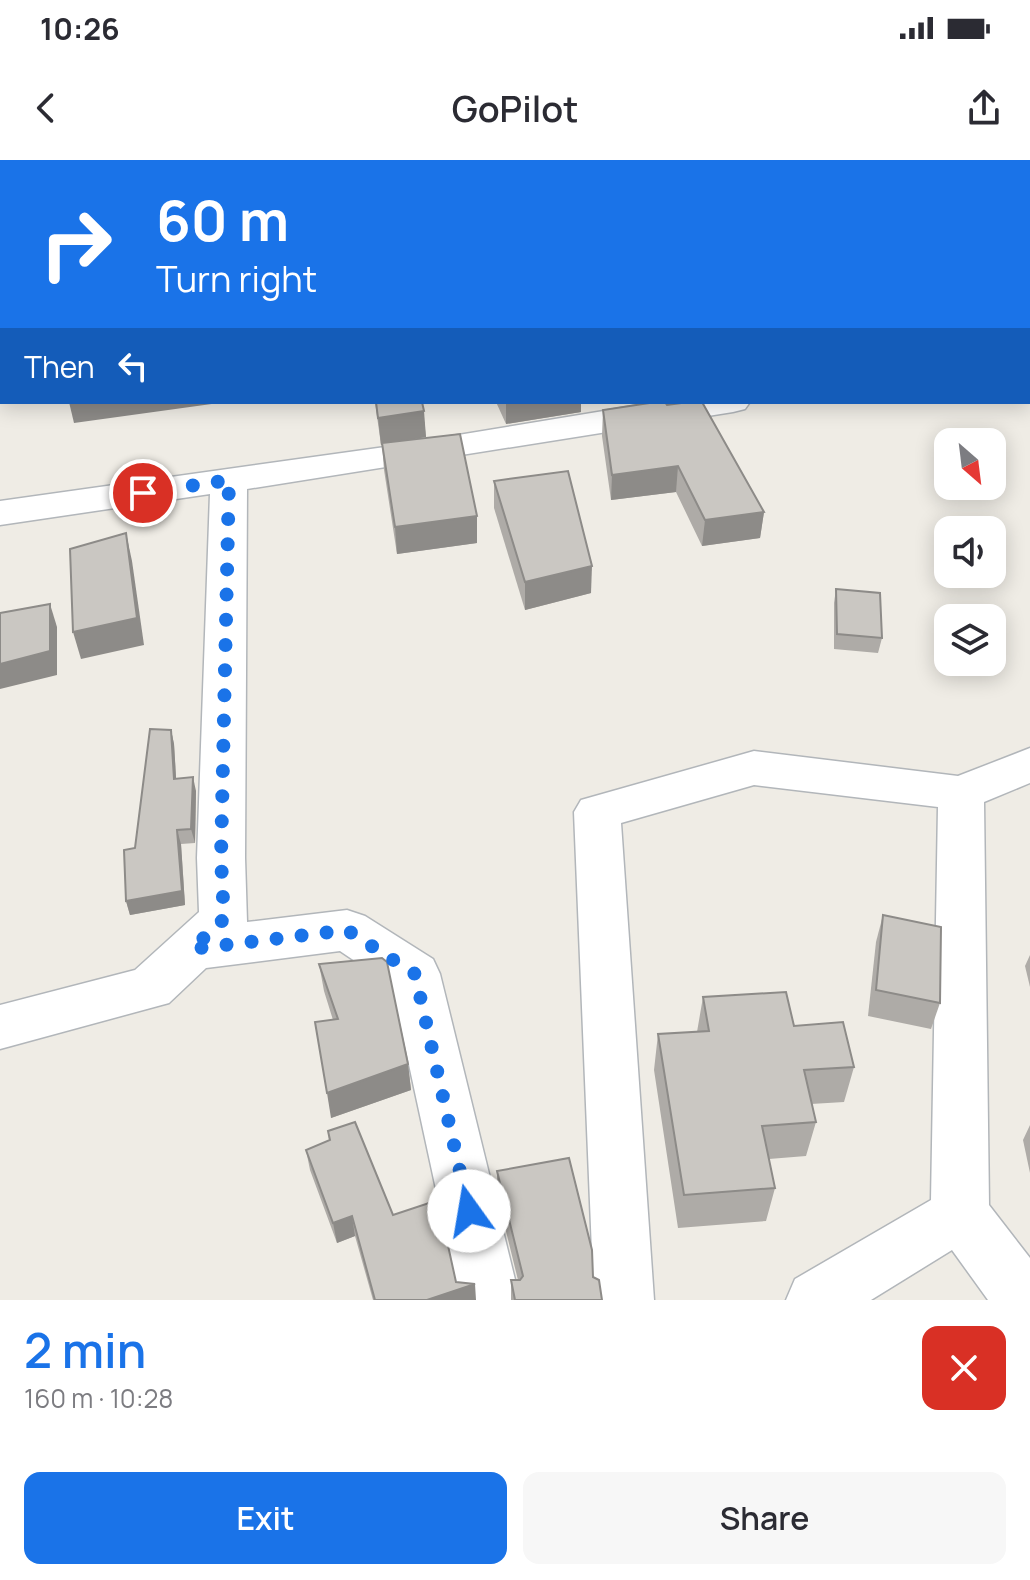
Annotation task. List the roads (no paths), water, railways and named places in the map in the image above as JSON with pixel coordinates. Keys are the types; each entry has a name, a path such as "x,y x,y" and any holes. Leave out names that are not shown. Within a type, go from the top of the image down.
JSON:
{"street":[{"path":"0,513 720,404"},
{"path":"0,1027 151,988 224,919 221,858 229,480"},
{"path":"624,1300 597,812 754,768 961,793 1030,765"},
{"path":"961,793 960,1214 1025,1300"},
{"path":"192,949 347,930 415,974 490,1300"},
{"path":"816,1300 960,1214"}]}
